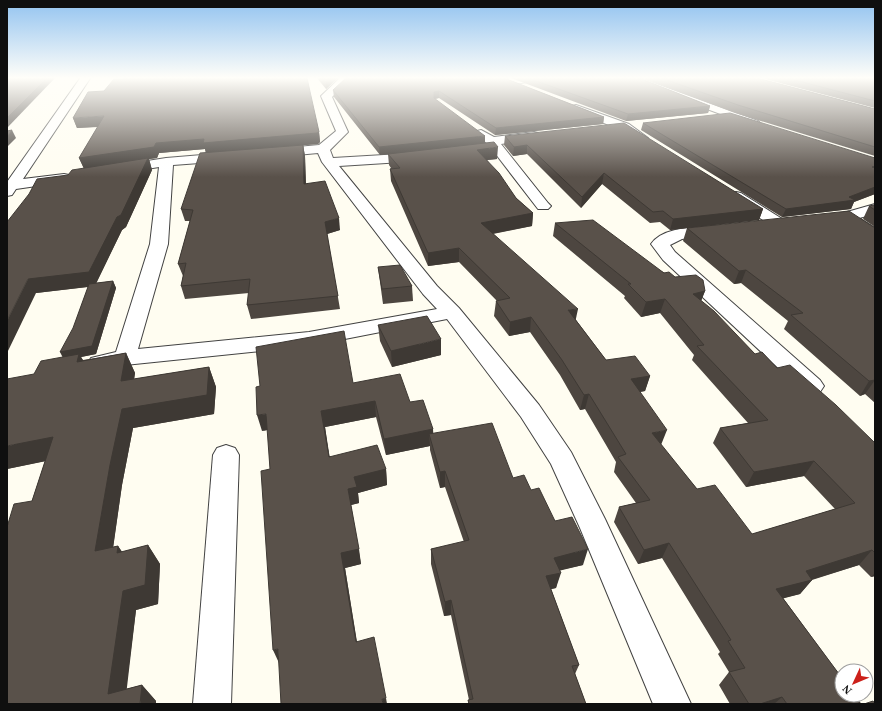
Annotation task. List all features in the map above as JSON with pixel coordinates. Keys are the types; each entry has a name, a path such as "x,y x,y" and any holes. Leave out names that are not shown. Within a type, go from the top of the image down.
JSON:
{"street":[{"path":"9,188 63,110"},
{"path":"327,156 342,132 332,110"},
{"path":"583,110 625,127 652,144"},
{"path":"714,110 769,128"},
{"path":"708,118 731,116"},
{"path":"596,129 648,125"},
{"path":"474,128 543,206"},
{"path":"490,147 544,135"},
{"path":"260,154 387,160 432,156"},
{"path":"112,170 166,162 237,156"},
{"path":"327,156 430,290 452,312 530,411 562,459 596,528 672,704"},
{"path":"124,358 158,244 166,162"},
{"path":"9,188 74,176"},
{"path":"727,191 788,224 758,227"},
{"path":"875,209 839,218 875,235"},
{"path":"728,230 675,235 666,238 660,244 669,256 828,400"},
{"path":"77,367 124,358 309,339 452,312"},
{"path":"212,704 226,455"}],"building":[{"path":"7,110 15,110 7,118"},
{"path":"78,110 314,110 319,132 203,143 204,139 156,143 154,147 79,158 104,116 73,118"},
{"path":"349,110 450,110 485,136 379,147"},
{"path":"469,110 587,110 604,117 496,128"},
{"path":"617,110 667,110 628,114"},
{"path":"755,110 875,110 875,147"},
{"path":"730,113 875,158 875,166 872,167 875,168 875,187 849,197 855,200 786,209 643,123"},
{"path":"624,123 763,209 673,219 663,211 653,212 604,173 582,197 527,145 514,147 505,136"},
{"path":"12,130 7,136 7,131"},
{"path":"494,142 498,147 477,150 499,173 516,198 533,213 481,223 578,309 568,310 606,360 635,356 650,376 631,379 667,430 652,433 697,489 715,485 752,534 855,503 814,461 754,472 720,428 768,420 697,346 704,345 665,299 646,302 628,284 631,284 555,223 593,220 664,273 669,272 675,277 696,275 703,280 705,291 693,294 714,311 755,354 762,352 777,368 790,365 836,405 875,443 875,553 872,550 806,571 812,580 776,589 834,667 834,703 861,704 787,704 782,697 760,704 749,704 729,672 745,668 728,641 731,640 669,543 644,550 619,507 650,500 618,457 626,454 589,394 584,395 562,360 531,317 510,322 496,301 510,298 459,248 428,253 390,169 400,168 388,154"},
{"path":"303,145 304,184 325,181 339,218 325,222 338,296 247,305 250,279 181,286 186,263 178,264 193,210 181,209 200,153"},
{"path":"148,158 121,215 117,217 89,272 28,279 7,321 7,222 29,194 37,179 68,175 72,170"},
{"path":"874,205 875,210 869,206"},
{"path":"849,211 875,228 875,380 869,381 791,315 803,313 746,270 739,271 687,228"},
{"path":"400,265 412,286 382,289 378,267"},
{"path":"113,281 92,346 60,352 73,328 89,284"},
{"path":"427,316 441,339 391,351 378,325"},
{"path":"344,331 353,383 400,374 410,402 423,400 433,429 384,439 375,401 321,411 329,457 377,445 386,469 354,477 357,487 348,489 359,549 341,553 356,642 374,637 386,698 382,699 383,704 281,704 278,649 273,650 261,471 270,469 266,414 257,415 256,387 260,386 256,347"},
{"path":"126,353 121,381 209,367 207,395 122,409 110,465 95,551 118,546 117,553 148,545 145,585 123,591 108,694 142,685 140,704 7,704 7,527 14,504 32,501 53,437 7,446 7,379 34,374 41,361 79,354 77,362"},
{"path":"492,423 513,478 524,475 531,490 539,488 555,521 572,517 588,549 554,558 561,573 546,576 579,665 572,666 586,704 469,704 468,700 473,699 451,600 445,602 431,549 469,540 445,471 440,472 429,434"}]}
